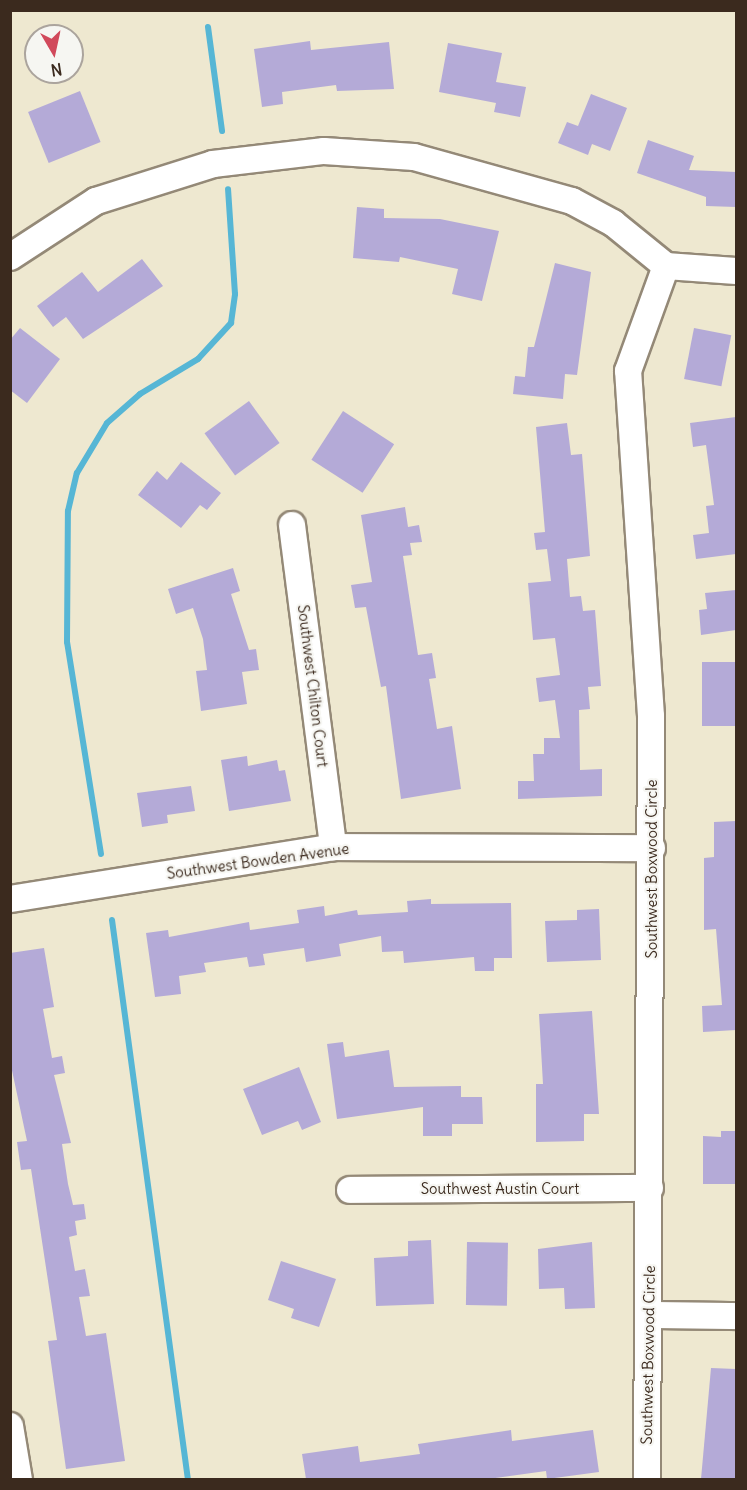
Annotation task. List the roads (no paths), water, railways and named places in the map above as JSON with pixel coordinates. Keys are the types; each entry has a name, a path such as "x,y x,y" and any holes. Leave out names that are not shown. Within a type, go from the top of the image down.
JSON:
{"street":[{"path":"10,256 96,201 213,164 324,151 414,158 572,201 613,223 666,266 736,271"},
{"name":"Southwest Boxwood Circle","path":"647,1479 652,848 649,634 627,371 666,266"},
{"name":"Southwest Chilton Court","path":"292,525 333,848"},
{"name":"Southwest Bowden Avenue","path":"10,899 333,848 652,848"},
{"name":"Southwest Austin Court","path":"350,1190 650,1188"},
{"path":"649,1315 736,1316"},
{"path":"10,1426 19,1479"}],"waterway":[{"path":"208,27 222,131"},
{"path":"101,854 67,642 68,511 77,473 107,423 140,394 198,359 231,323 235,294 228,189"},
{"path":"112,920 188,1480"}]}
